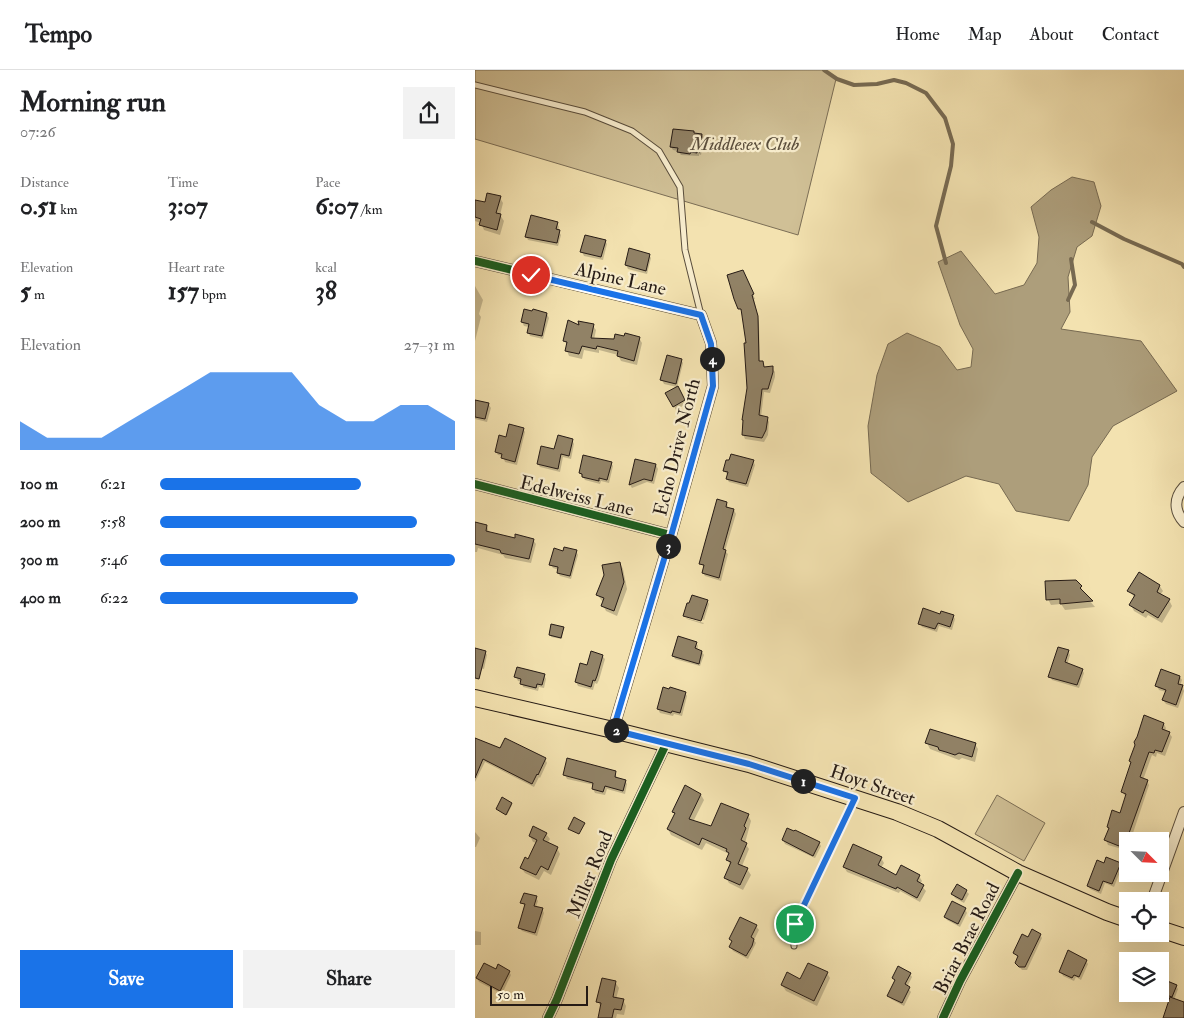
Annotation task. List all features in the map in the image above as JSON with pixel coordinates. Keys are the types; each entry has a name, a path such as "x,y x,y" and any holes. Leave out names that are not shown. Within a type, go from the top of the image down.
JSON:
{"main road":[{"name":"Hoyt Street","path":"475,698 749,764 897,812 938,829 1018,872 1119,916"},
{"path":"1169,932 1184,937"}],"street":[{"name":"Alpine Lane","path":"475,262 701,315"},
{"name":"Echo Drive North","path":"613,730 671,536 713,386 711,344 701,315"},
{"name":"Edelweiss Lane","path":"475,484 671,536"},
{"path":"1184,487 1178,496 1176,505 1178,514 1184,522"},
{"name":"Miller Road","path":"548,1018 611,860 666,744"},
{"path":"1155,892 1184,812"},
{"name":"Briar Brae Road","path":"943,1018 1018,872"}],"lane":[{"path":"475,85 585,112 632,131 659,151 680,187 685,250 701,315"},
{"path":"794,946 793,932 795,924 855,798"}],"green space":[{"name":"Middlesex Club","path":"475,70 823,70 836,79 798,235 475,139"},
{"path":"997,795 1045,823 1024,861 975,834"}],"shaded area":[{"path":"1072,177 1094,182 1101,206 1092,236 1077,247 1068,277 1070,312 1061,329 1141,341 1177,391 1113,426 1092,457 1088,485 1069,521 1016,511 999,484 966,476 908,502 871,473 868,426 877,375 888,344 907,333 940,347 957,370 971,367 973,349 960,325 938,262 961,251 995,294 1024,285 1037,263 1039,237 1031,207 1051,190"}],"building":[{"path":"673,129 694,131 694,133 702,134 700,152 691,152 690,154 677,152 678,148 670,147"},
{"path":"487,193 501,196 496,213 501,214 497,230 479,225 481,219 475,217 475,200 485,202"},
{"path":"531,215 558,222 556,229 560,230 557,243 525,237"},
{"path":"585,235 606,240 601,257 580,252"},
{"path":"629,248 650,254 646,271 625,265"},
{"path":"743,270 754,294 752,295 758,316 759,361 763,361 764,367 773,366 768,389 762,389 759,415 768,417 766,430 762,438 742,435 742,420 747,388 744,343 746,343 741,309 738,309 727,275"},
{"path":"524,309 532,311 533,309 547,313 542,336 527,333 529,324 521,322"},
{"path":"568,320 579,325 578,321 594,324 591,338 614,339 615,334 624,336 625,333 640,337 634,361 617,356 618,351 597,346 596,349 582,346 579,354 565,351 567,342 563,341"},
{"path":"667,355 682,359 676,384 660,380"},
{"path":"678,386 685,400 673,407 665,393"},
{"path":"475,400 489,403 485,419 475,417"},
{"path":"509,424 524,428 515,462 501,458 502,454 495,452 499,435 506,437"},
{"path":"558,435 573,439 569,456 561,454 558,469 537,464 541,446 554,449"},
{"path":"731,454 754,460 746,484 726,479 728,472 723,471 726,460 729,460"},
{"path":"583,455 612,462 607,480 599,478 599,481 582,477 582,474 579,473"},
{"path":"635,459 656,464 652,481 644,479 629,485"},
{"path":"717,499 727,502 726,507 734,509 723,549 726,550 719,578 702,573 704,565 699,564"},
{"path":"475,522 487,525 486,531 515,538 515,534 534,539 529,559 501,553 500,550 475,544"},
{"path":"564,547 577,550 570,576 557,573 558,567 549,565 554,548 563,551"},
{"path":"620,562 624,582 614,611 601,606 604,598 596,595 604,575 602,565"},
{"path":"1139,572 1160,585 1157,592 1170,599 1158,618 1145,610 1143,613 1129,605 1135,595 1127,591"},
{"path":"1076,580 1082,586 1080,588 1093,601 1060,604 1060,599 1046,600 1045,581"},
{"path":"692,595 708,600 701,621 683,616"},
{"path":"923,608 940,614 941,611 954,615 950,627 938,623 935,629 918,624"},
{"path":"551,624 564,627 561,638 549,635"},
{"path":"678,636 697,642 695,648 702,651 699,664 672,656"},
{"path":"1058,647 1069,650 1065,662 1083,669 1077,685 1048,677"},
{"path":"475,648 486,651 479,679 475,678"},
{"path":"591,651 603,655 597,676 595,681 593,680 591,687 575,682 580,663 587,665"},
{"path":"517,667 545,674 542,685 537,684 536,688 520,684 521,679 514,677"},
{"path":"1161,669 1180,676 1178,684 1183,685 1176,705 1162,700 1166,690 1155,686"},
{"path":"663,687 686,692 680,713 672,711 671,713 657,709"},
{"path":"1144,715 1164,723 1162,729 1170,732 1162,752 1155,750 1154,753 1149,752 1140,777 1148,780 1129,832 1119,832 1119,846 1104,840 1109,828 1107,827 1112,810 1120,813 1126,794 1121,792"},
{"path":"930,729 976,743 972,757 959,753 955,755 925,743"},
{"path":"475,738 500,748 505,738 546,758 532,784 483,759 475,778"},
{"path":"567,758 616,771 615,777 626,780 623,791 605,786 603,792 592,789 593,783 563,775"},
{"path":"685,785 701,794 689,819 711,826 721,803 749,814 741,840 747,843 738,864 748,868 740,885 724,878 731,862 726,860 729,853 726,851 727,849 702,838 699,845 667,829 675,813 672,812"},
{"path":"502,797 512,803 506,815 496,809"},
{"path":"574,817 585,823 579,834 568,829"},
{"path":"533,826 547,833 543,840 558,847 548,870 541,866 536,875 520,868 525,857 528,859 537,840 529,836"},
{"path":"787,828 820,842 813,856 782,840"},
{"path":"853,844 882,857 878,865 896,875 901,865 920,875 917,881 924,885 917,898 897,887 896,889 843,867"},
{"path":"1106,857 1119,862 1119,868 1112,884 1103,881 1099,891 1087,886 1097,860 1104,863"},
{"path":"957,884 967,890 962,900 951,894"},
{"path":"524,893 537,896 534,906 543,908 535,933 518,928 525,904 520,903"},
{"path":"952,901 966,908 958,924 944,917"},
{"path":"740,917 757,925 751,937 754,939 752,946 746,956 729,947 732,941 729,939"},
{"path":"1032,929 1041,934 1025,967 1019,967 1015,963 1018,956 1013,953 1022,934 1028,937"},
{"path":"1068,950 1087,960 1079,977 1074,975 1072,978 1059,972"},
{"path":"484,963 496,969 498,964 510,971 500,991 476,978"},
{"path":"808,963 828,972 814,1001 781,985 787,972 800,979"},
{"path":"898,966 911,973 905,984 910,987 902,1003 887,996 895,980 892,978"},
{"path":"602,978 616,981 613,997 624,999 621,1010 614,1009 612,1018 598,1018 601,1003 596,1002"},
{"path":"1169,982 1177,985 1172,997 1169,996"},
{"path":"1170,997 1184,1002 1184,1018 1163,1018"}],"waterway":[{"path":"824,70 837,79 854,85 877,84 894,80 906,83 926,93 945,118 953,144 951,166 936,226 946,263"},
{"path":"1092,222 1124,239 1182,264 1184,267"},
{"path":"1068,300 1075,285 1071,259"}],"cycle path":[{"path":"475,261 701,315 711,343 713,386 613,730"},
{"path":"475,484 671,535"},
{"path":"548,1018 611,860 666,744"},
{"path":"943,1018 960,981 1018,873"}],"route":[{"path":"531,275 701,315 711,344 713,386 671,536 613,730 749,764 855,798 795,924"}]}
